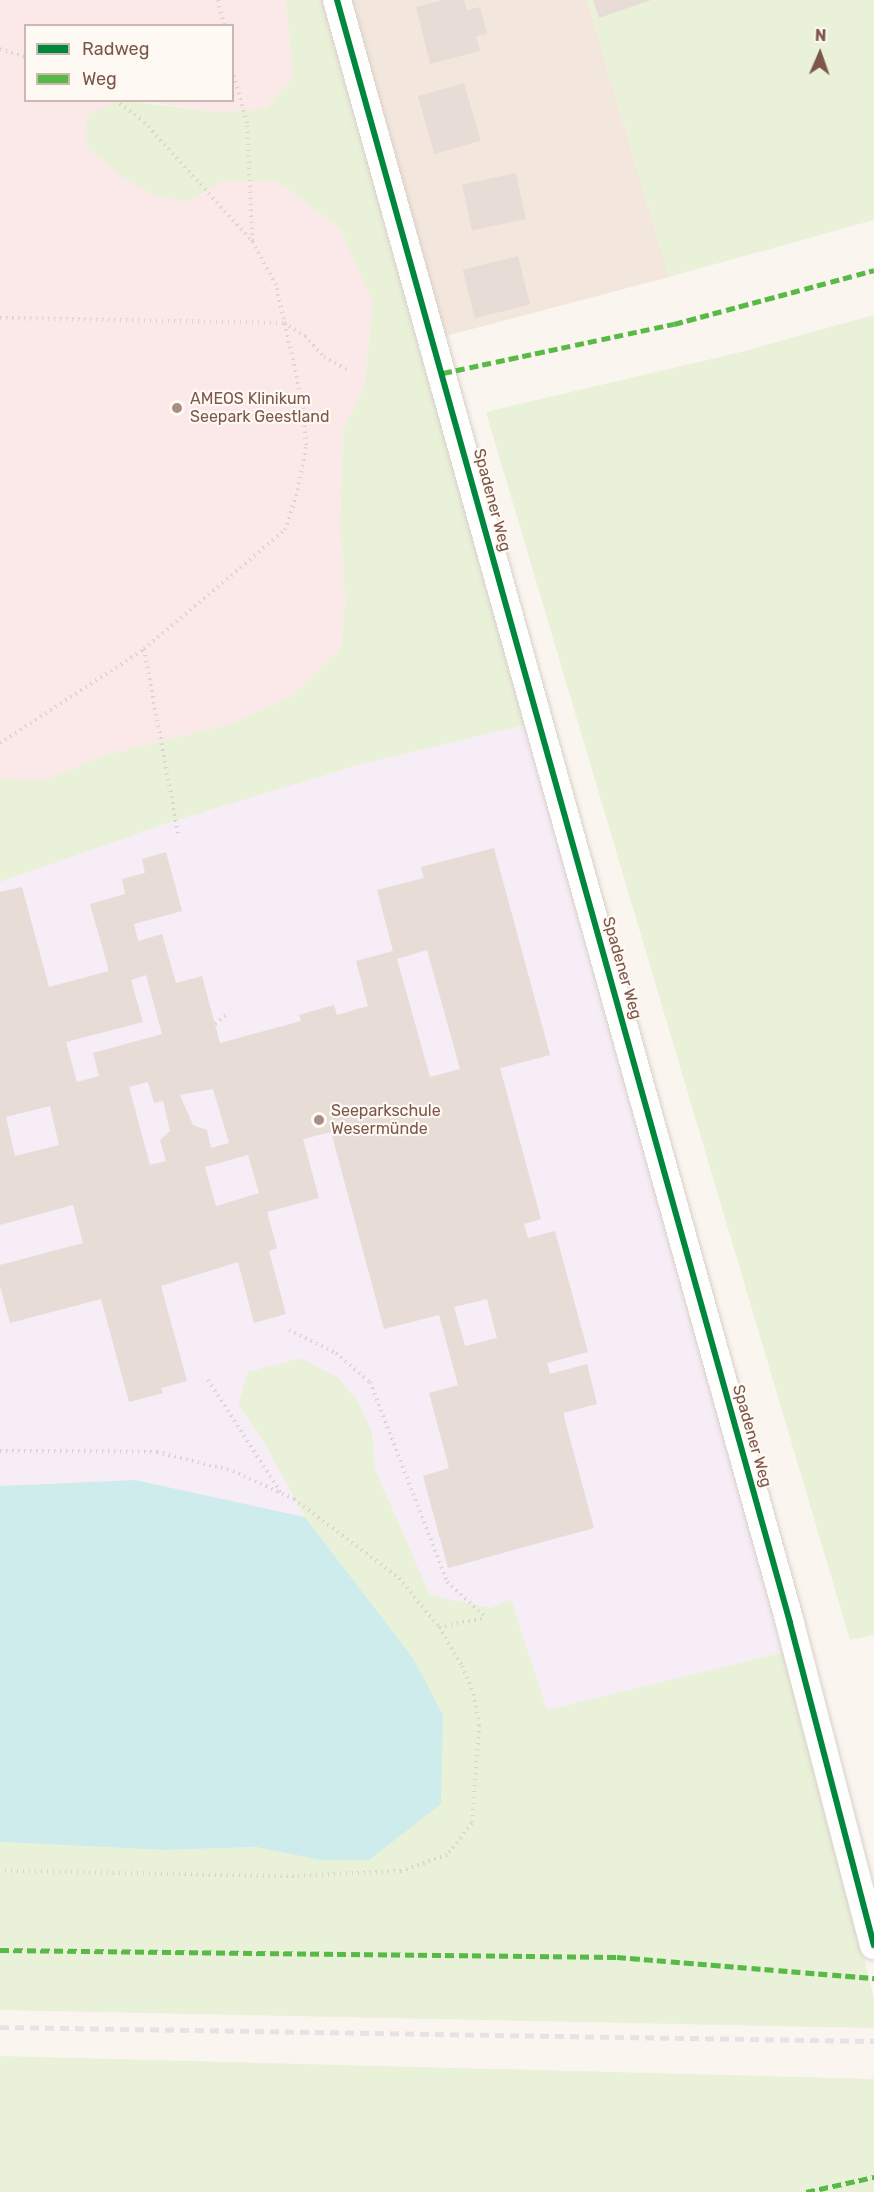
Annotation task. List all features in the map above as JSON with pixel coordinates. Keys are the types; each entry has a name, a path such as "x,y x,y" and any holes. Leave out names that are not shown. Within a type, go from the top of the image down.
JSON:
{"street":[{"name":"Spadener Weg","path":"337,0 790,1623 874,1945"}],"path":[{"path":"218,0 224,24"},
{"path":"0,49 24,56"},
{"path":"234,76 247,123 252,241"},
{"path":"0,743 144,649 285,530 298,490 306,445 302,401 276,285 252,241 144,122 118,102"},
{"path":"0,318 284,323 347,369"},
{"path":"144,649 179,837"},
{"path":"215,1024 228,1013"},
{"path":"290,1330 336,1353 370,1382 447,1582 487,1618 439,1627"},
{"path":"208,1380 281,1493"},
{"path":"0,1451 157,1452 233,1471 294,1499 399,1578 439,1627 462,1666 474,1694 480,1725 472,1823 447,1855 401,1871 349,1876 0,1871"}],"shaded area":[{"name":"AMEOS Klinikum Seepark Geestland","path":"0,0 285,0 293,76 267,108 219,112 146,102 234,102 234,24 24,24 24,102 117,102 86,116 188,202 224,181 276,181 339,228 373,301 364,387 343,430 340,522 345,598 341,648 291,696 230,724 105,755 42,781 0,779"},
{"path":"320,0 587,0 669,277 423,342"},
{"name":"Seeparkschule Wesermünde","path":"525,725 789,1651 547,1710 511,1600 492,1608 430,1595 375,1469 372,1433 238,1405 262,1439 305,1517 135,1480 0,1486 0,882 171,822 358,765"}],"green space":[{"path":"285,0 320,0 423,342 525,725 358,765 171,822 0,882 0,779 42,781 105,755 230,724 291,696 341,648 345,598 340,522 343,430 364,387 373,302 339,228 276,181 224,181 188,202 149,194 122,177 87,147 86,116 115,102 136,102 219,112 267,108 293,76"},
{"path":"587,0 874,0 874,220 669,277"},
{"path":"874,315 874,1635 850,1640 486,412 737,353"},
{"path":"300,1358 337,1377 357,1399 372,1433 375,1469 430,1595 491,1608 511,1599 547,1710 789,1651 874,1999 874,2028 0,2010 0,1842 164,1850 256,1847 320,1860 368,1860 441,1804 442,1715 413,1658 305,1517 262,1439 238,1405 248,1372"},
{"path":"0,2056 874,2079 874,2192 0,2192"}],"water":[{"path":"135,1480 305,1517 413,1658 443,1715 441,1804 369,1860 320,1860 256,1847 164,1850 0,1842 0,1486"}],"building":[{"path":"442,0 464,0 467,10 480,7 487,34 476,36 480,51 430,64 416,7"},
{"path":"593,0 651,0 599,18"},
{"path":"464,83 481,141 434,154 418,96"},
{"path":"516,173 526,219 472,230 462,184"},
{"path":"518,256 530,305 475,318 463,270"},
{"path":"494,848 550,1055 500,1068 541,1219 524,1224 528,1238 555,1231 588,1352 547,1363 550,1374 587,1364 597,1404 563,1413 594,1528 448,1568 423,1476 449,1468 429,1393 458,1385 439,1315 384,1329 331,1132 303,1139 319,1198 267,1212 277,1248 269,1251 286,1314 254,1323 238,1262 161,1286 187,1381 161,1388 163,1393 129,1402 101,1299 10,1323 0,1286 0,1265 83,1243 73,1205 0,1225 0,892 22,887 49,987 109,971 90,904 125,894 122,879 145,873 142,859 166,852 182,911 134,924 138,941 162,934 176,983 202,976 220,1043 301,1021 299,1015 334,1005 337,1015 368,1006 356,961 393,951 377,890 424,878 421,867","holes":["427,950 460,1069 430,1077 397,959","146,975 162,1034 93,1053 99,1076 77,1082 66,1042 143,1022 131,980","148,1082 154,1103 163,1101 170,1131 160,1140 166,1161 150,1165 129,1087","213,1089 229,1143 211,1148 207,1130 193,1125 180,1095","50,1106 59,1145 15,1156 6,1117","248,1155 259,1193 216,1206 205,1167","487,1299 497,1338 465,1346 454,1307"]}],"railway":[{"path":"0,2027 874,2041"}],"marked path":[{"path":"443,373 674,324 874,270"},
{"path":"0,1950 617,1957 874,1978"},
{"path":"806,2192 874,2177"}],"cycle path":[{"path":"337,0 790,1623 874,1945"}],"place":[{"name":"AMEOS Klinikum Seepark Geestland","path":"177,408"},
{"name":"Seeparkschule Wesermünde","path":"319,1120"}]}
